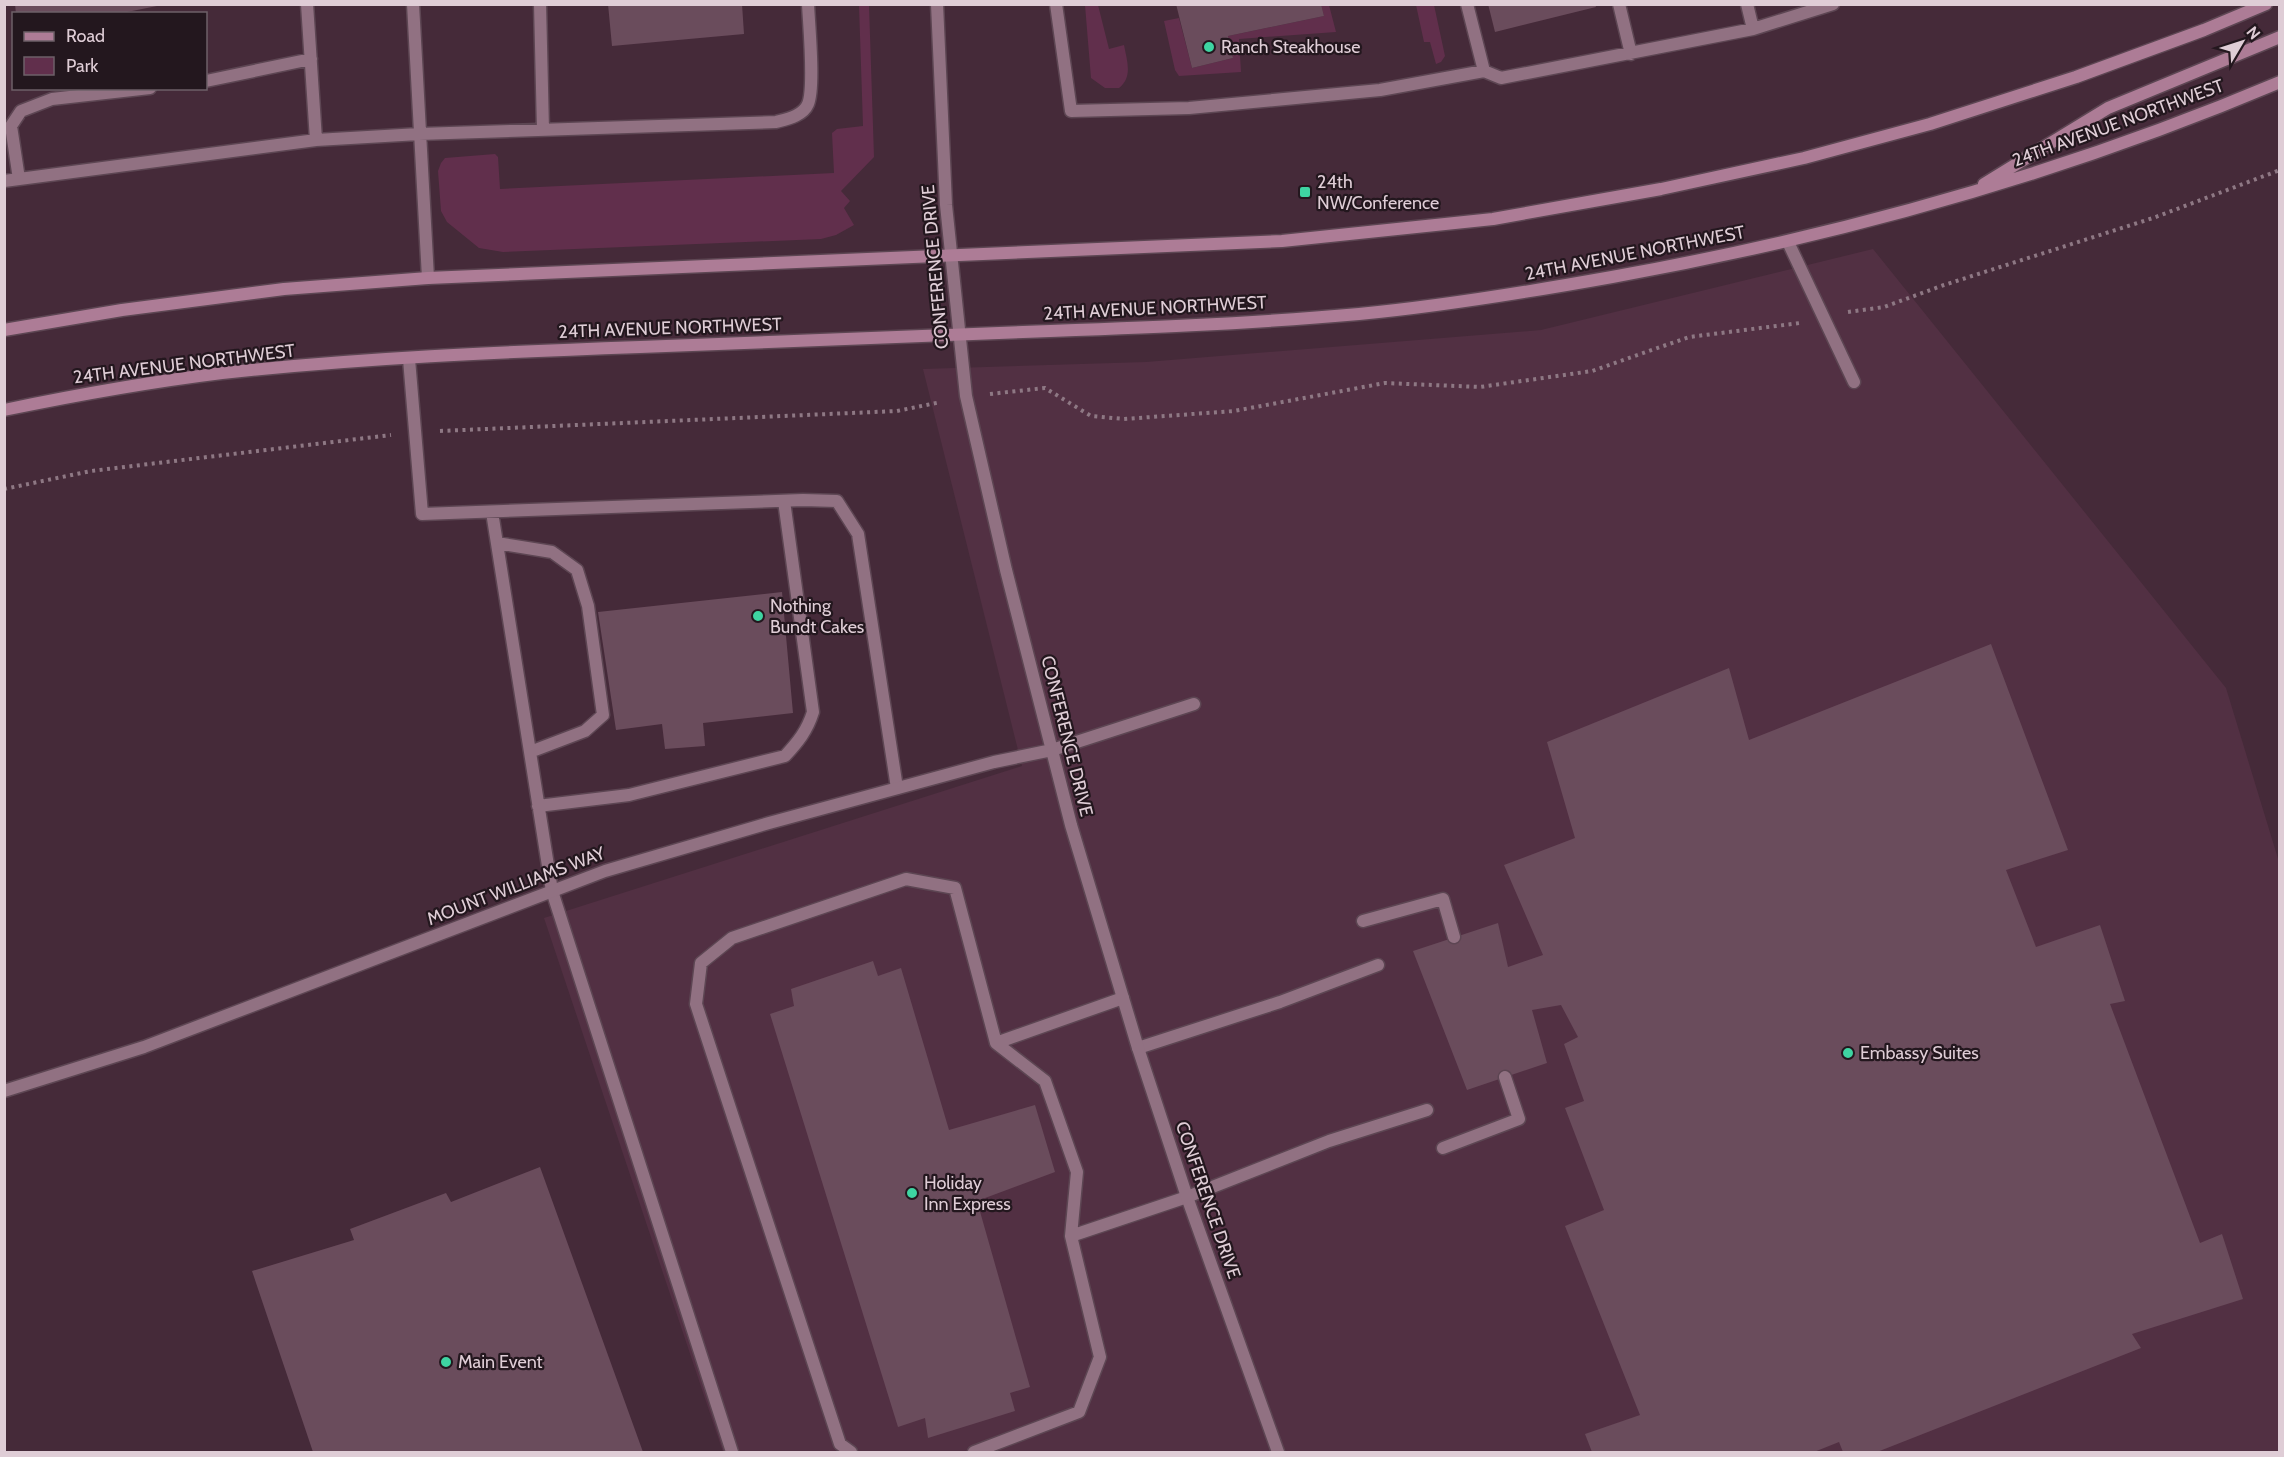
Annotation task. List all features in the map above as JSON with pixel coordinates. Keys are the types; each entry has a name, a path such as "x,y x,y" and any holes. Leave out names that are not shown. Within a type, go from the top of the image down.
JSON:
{"main road":[{"path":"4,330 122,310 284,289 428,278 1282,241 1493,219 1661,189 1804,158 1930,124 2076,77 2204,30 2266,4"},
{"path":"1970,193 2108,108 2280,37"},
{"name":"24TH AVENUE NORTHWEST","path":"4,410 59,399 220,374 409,358 519,351 1200,325 1364,313 1533,291 1681,265 1788,242 1970,193 2080,159 2280,82"}],"street":[{"path":"307,4 316,140"},
{"path":"413,4 428,278"},
{"path":"540,4 543,130"},
{"path":"4,181 316,140 420,134 776,122 792,118 807,106 811,90 808,4"},
{"name":"CONFERENCE DRIVE","path":"938,4 946,195 966,396 1006,570 1071,825 1138,1048 1187,1197 1278,1452"},
{"path":"1056,4 1071,111 1190,108 1368,91 1484,71 1501,78 1753,29 1833,4"},
{"path":"1467,4 1484,71"},
{"path":"1619,4 1631,54"},
{"path":"1747,4 1753,29"},
{"path":"207,81 311,59"},
{"path":"19,179 11,126 21,111 52,99 132,90"},
{"path":"1788,242 1854,382"},
{"path":"409,358 422,514 837,501 858,534 897,788"},
{"path":"538,806 629,795 785,756 798,742 807,729 813,712 784,501"},
{"path":"492,512 552,891 732,1452"},
{"path":"497,543 552,552 577,570 588,606 603,715 585,731 530,752"},
{"name":"MOUNT WILLIAMS WAY","path":"4,1091 144,1047 616,868 897,788 994,762 1052,750 1194,704"},
{"path":"851,1452 842,1448 696,1004 701,963 732,938 906,879 955,888 996,1043 1045,1081 1077,1172 1071,1236 1100,1357 1079,1413 974,1452"},
{"path":"1363,921 1443,899 1454,937"},
{"path":"1138,1048 1280,1002 1378,965"},
{"path":"996,1043 1123,998"},
{"path":"1443,1148 1519,1119 1505,1077"},
{"path":"1071,1236 1187,1197 1329,1141 1427,1110"}],"path":[{"path":"4,489 91,471 416,433 897,411 966,396 1045,388 1091,416 1124,419 1233,411 1385,383 1480,387 1592,371 1689,337 1798,324 1861,309 1884,307 1944,285 2153,218 2280,170"}],"shaded area":[{"path":"1873,249 2226,688 2279,862 2279,1452 723,1452 544,918 1022,766 923,369 1146,362 1541,330"}],"green space":[{"path":"859,5 869,5 874,157 841,191 850,201 844,208 854,225 836,235 821,239 503,252 479,248 447,222 441,211 438,171 445,158 495,154 498,157 500,189 834,173 832,133 837,129 863,126"},
{"path":"1085,5 1098,5 1109,49 1124,45 1128,74 1119,88 1105,88 1091,78"},
{"path":"1321,5 1329,5 1336,32 1239,39 1241,72 1179,76 1175,70 1164,21 1179,18 1192,68 1233,58 1228,36 1324,16"},
{"path":"1416,5 1434,5 1445,56 1441,62 1436,64 1430,42 1424,42"}],"building":[{"path":"15,4 157,4 157,6 127,12 16,12"},
{"path":"608,4 742,4 744,34 612,46"},
{"name":"Ranch Steakhouse","path":"1176,4 1321,4 1324,16 1228,36 1233,58 1192,68"},
{"path":"1488,4 1595,4 1596,7 1495,32"},
{"path":"782,592 793,713 703,723 705,746 665,749 662,724 616,730 598,612"},
{"name":"Embassy Suites","path":"1991,644 2068,850 2006,870 2036,947 2100,925 2125,1001 2110,1004 2200,1243 2222,1234 2243,1299 2132,1334 2141,1348 1877,1452 1843,1452 1839,1442 1814,1452 1592,1452 1585,1434 1640,1415 1565,1226 1604,1210 1565,1108 1584,1101 1564,1044 1578,1037 1561,1005 1532,1010 1547,1063 1467,1090 1413,951 1498,923 1508,967 1543,955 1504,865 1575,838 1547,742 1729,668 1749,740"},
{"name":"Holiday Inn Express","path":"873,961 878,976 901,968 949,1130 1035,1105 1055,1172 977,1201 1030,1387 1010,1393 1015,1411 928,1438 925,1418 898,1427 770,1014 794,1006 791,989"},
{"name":"Main Event","path":"540,1167 643,1452 313,1452 252,1271 354,1240 350,1229 446,1193 451,1202"}],"place":[{"name":"Ranch Steakhouse","path":"1209,47"},
{"name":"24th NW/Conference","path":"1305,192"},
{"name":"Nothing Bundt Cakes","path":"758,616"},
{"name":"Embassy Suites","path":"1848,1053"},
{"name":"Holiday Inn Express","path":"912,1193"},
{"name":"Main Event","path":"446,1362"}]}
